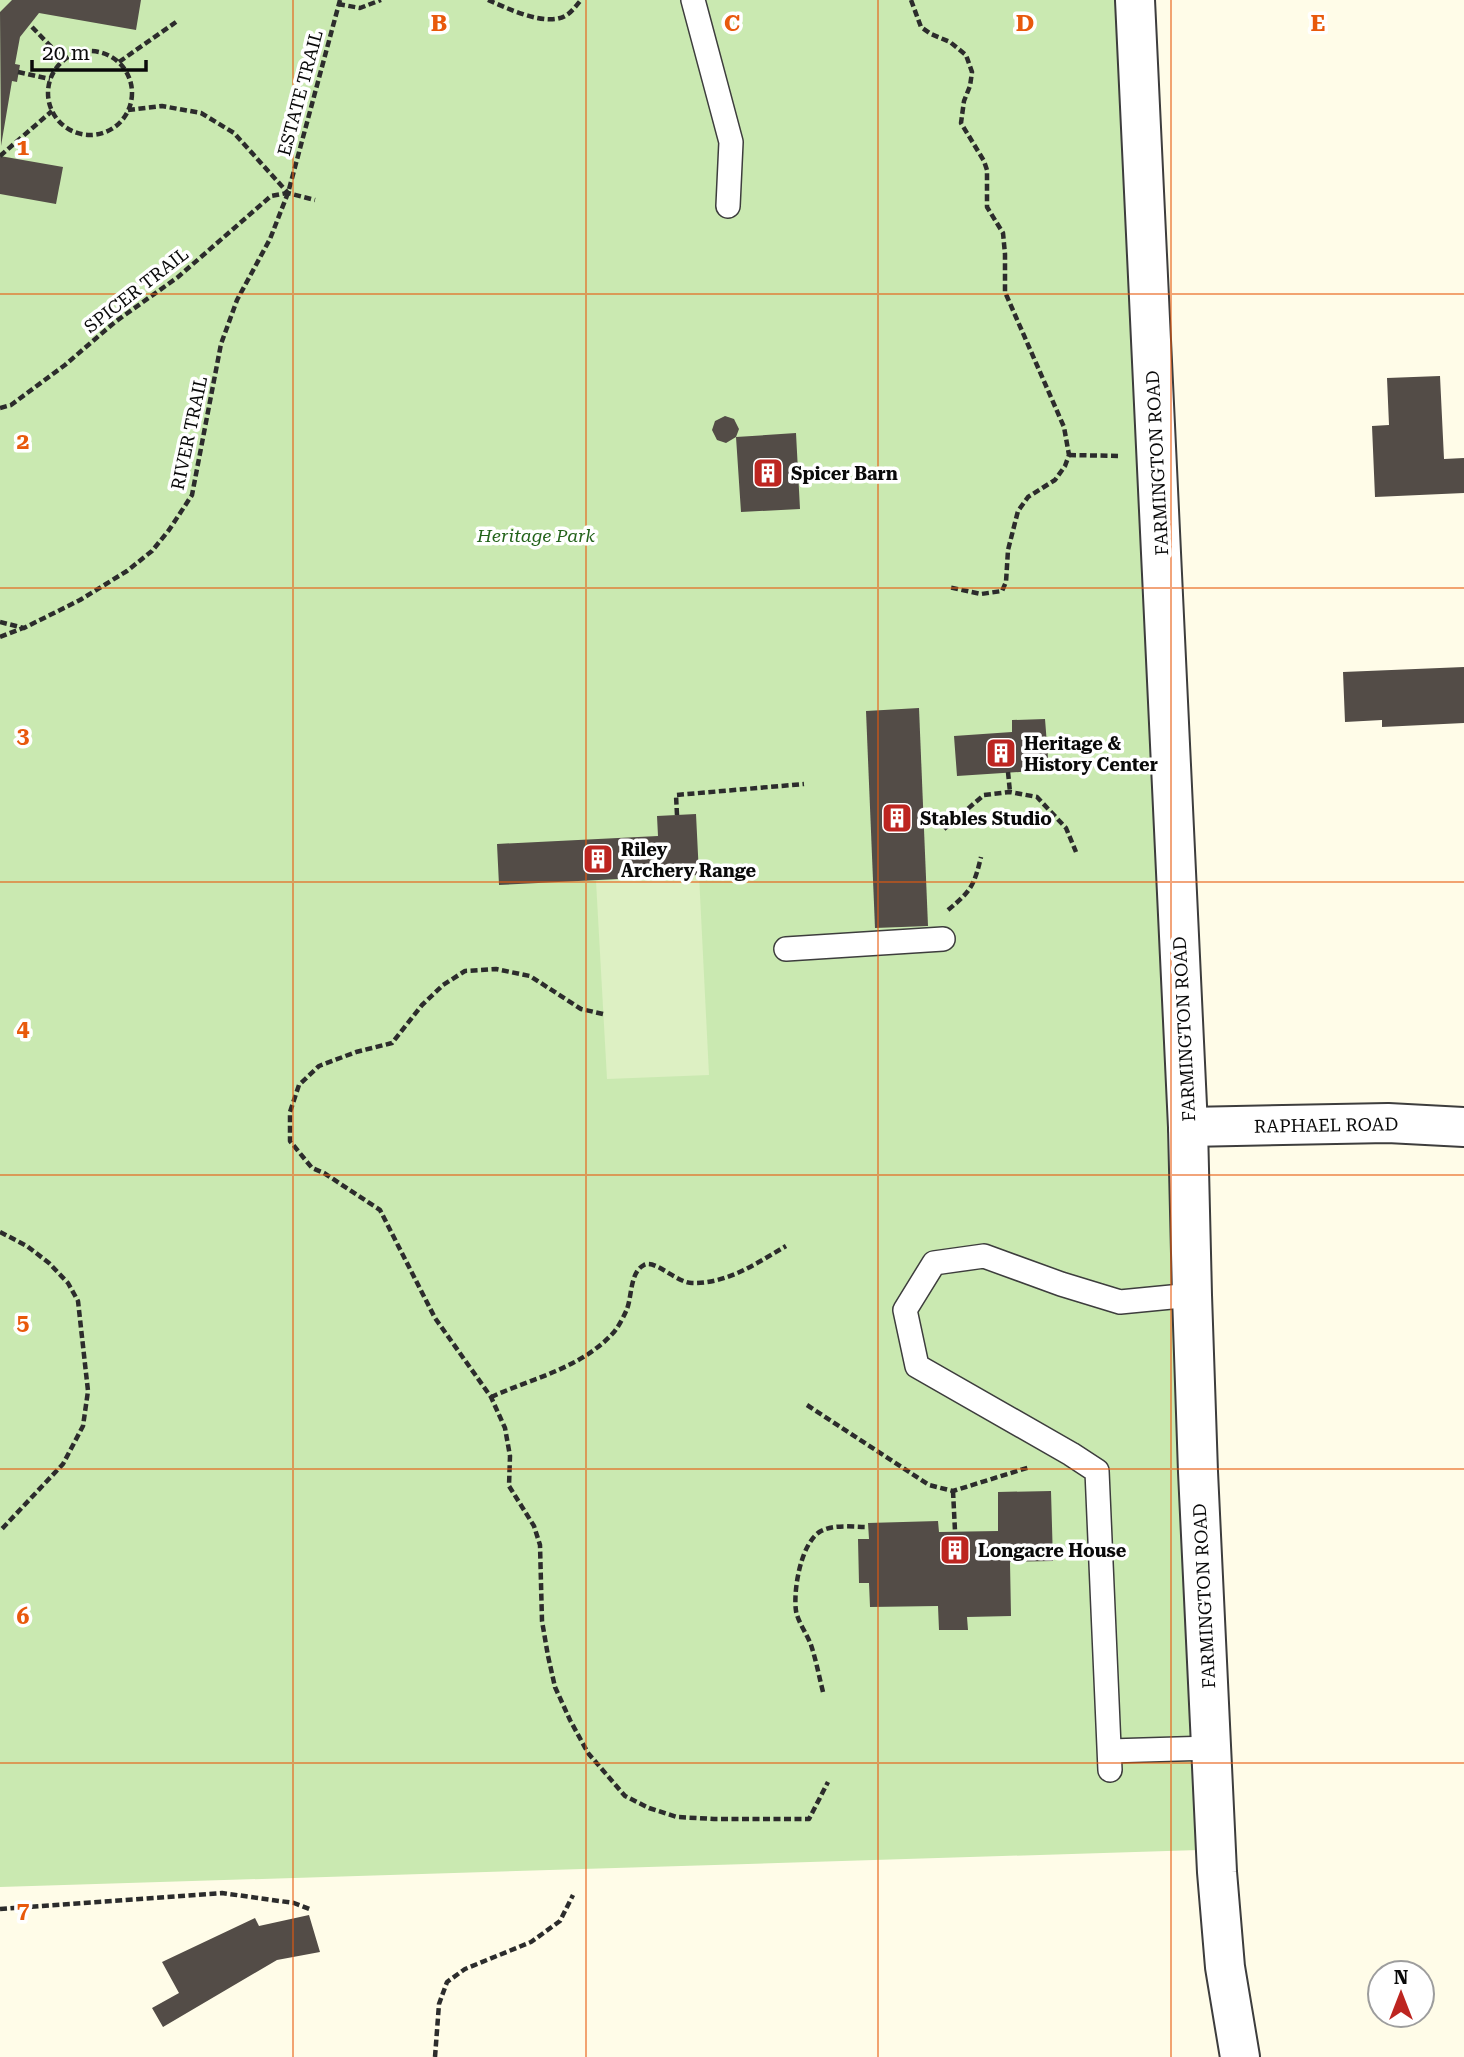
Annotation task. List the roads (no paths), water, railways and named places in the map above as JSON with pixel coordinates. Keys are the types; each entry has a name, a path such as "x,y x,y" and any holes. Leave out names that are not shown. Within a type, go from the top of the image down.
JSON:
{"street":[{"name":"FARMINGTON ROAD","path":"1135,0 1188,1127 1192,1294 1217,1872 1225,1968 1240,2057"},
{"name":"RAPHAEL ROAD","path":"1188,1127 1388,1123 1464,1127"}],"lane":[{"path":"693,0 732,142 728,206"},
{"path":"786,949 943,939"},
{"path":"1192,1294 1120,1302 984,1256 934,1263 905,1310 917,1366 1097,1471 1110,1760 1211,1748"}],"place":[{"name":"Spicer Barn","path":"768,473"},
{"name":"Heritage & History Center","path":"1001,753"},
{"name":"Stables Studio","path":"897,818"},
{"name":"Riley Archery Range","path":"598,859"},
{"name":"Longacre House","path":"955,1550"}],"park label":[{"name":"Heritage Park","path":"536,535"}]}
